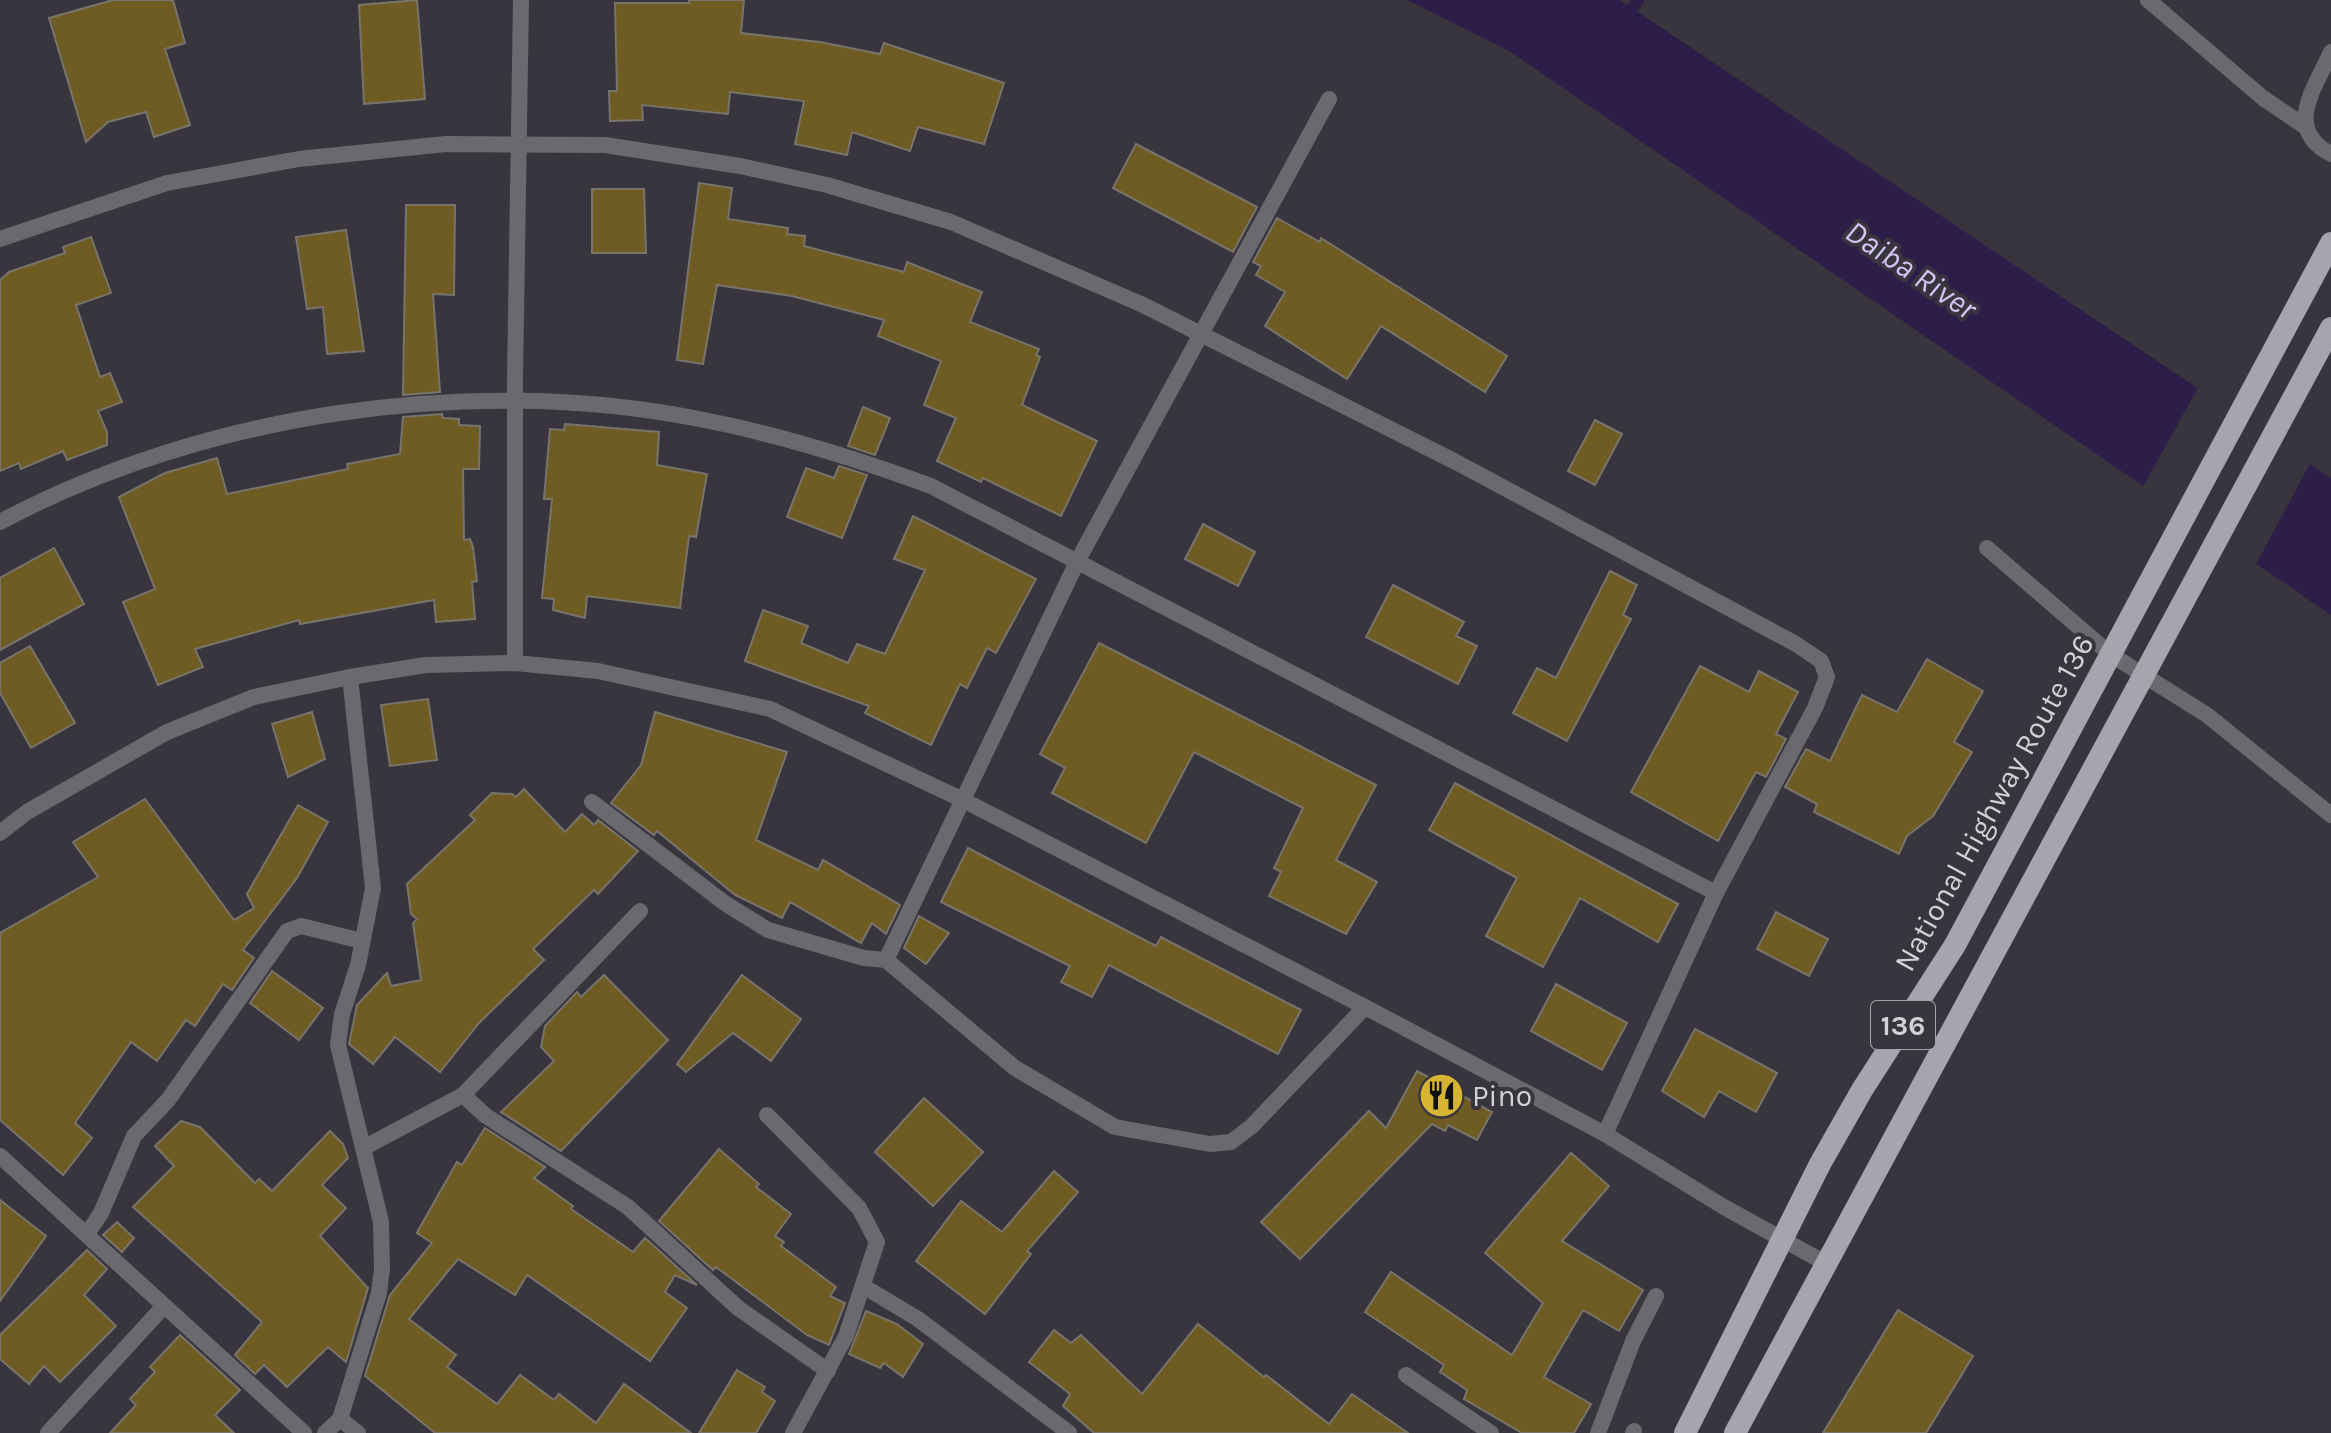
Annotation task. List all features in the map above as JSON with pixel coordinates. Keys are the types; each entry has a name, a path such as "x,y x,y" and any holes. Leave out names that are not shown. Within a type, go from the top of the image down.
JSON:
{"highway":[{"name":"National Highway Route 136","path":"1685,1433 1782,1238 1862,1090 1955,945 2331,243"},
{"name":"136","path":"1735,1433 2327,336"}],"street":[{"path":"515,663 515,378 521,0"},
{"path":"2148,0 2263,98 2306,127"},
{"path":"2331,52 2306,104 2306,127 2314,145 2331,154"},
{"path":"886,960 1078,560 1329,99"},
{"path":"0,239 167,183 299,159 446,144 605,145 740,166 876,198 951,222 1141,304 1454,461 1796,644 1821,661 1827,677 1815,708 1716,893 1605,1134"},
{"path":"0,522 42,500 210,438 371,407 516,402 597,405 697,418 856,458 931,486 1716,893"},
{"path":"1987,548 2110,654 2207,715 2331,815"},
{"path":"0,833 27,812 167,732 254,697 350,677 426,665 515,663 598,671 770,709 961,799 1365,1007 1605,1134 1724,1207 1827,1264"},
{"path":"325,1433 340,1419 379,1293 382,1269 381,1222 338,1045 342,1014 373,888 350,677"},
{"path":"592,802 726,904 768,930 864,958 886,960 1015,1068 1115,1127 1139,1134 1210,1144 1231,1142 1252,1126 1365,1007"},
{"path":"365,1147 463,1095 640,911"},
{"path":"87,1234 101,1213 134,1136 168,1100 287,931 301,926 362,941"},
{"path":"463,1095 486,1116 628,1207 738,1308 828,1371"},
{"path":"767,1115 859,1208 877,1242 846,1336 793,1433"},
{"path":"0,1156 304,1433"},
{"path":"863,1286 918,1319 1069,1433"},
{"path":"1598,1433 1633,1341 1656,1296"},
{"path":"48,1433 164,1306"},
{"path":"1406,1375 1491,1433"},
{"path":"340,1419 358,1433"}],"water":[{"name":"Daiba River","path":"1408,0 1620,0 2331,478 2331,615 1511,52"}],"pier":[{"path":"2199,386 2312,460 2254,568 2141,490"}],"building":[{"path":"113,0 173,0 185,43 165,49 190,125 154,137 146,112 108,122 86,142 49,18"},
{"path":"417,0 425,99 364,104 359,5"},
{"path":"689,0 744,0 741,33 820,42 880,54 884,43 1004,83 984,144 918,127 910,151 852,132 847,155 795,144 804,101 730,92 728,114 642,105 643,120 610,121 609,91 617,91 615,3 689,3"},
{"path":"1136,144 1257,207 1233,252 1113,188"},
{"path":"699,183 732,188 728,219 788,228 787,234 805,236 804,246 904,272 907,262 982,292 970,322 1039,349 1036,355 1040,357 1022,405 1097,441 1061,516 983,478 981,482 937,461 956,418 924,405 941,361 878,336 884,320 792,296 717,285 703,364 677,360"},
{"path":"592,189 644,189 646,253 592,253"},
{"path":"406,205 455,205 454,295 433,294 440,392 403,395"},
{"path":"1277,218 1320,242 1321,238 1507,356 1485,392 1381,326 1347,379 1265,326 1285,292 1256,275 1261,266 1253,262"},
{"path":"346,230 364,351 327,354 323,307 307,309 296,237"},
{"path":"91,237 111,293 76,305 100,377 110,373 122,402 98,411 107,432 107,445 67,460 63,451 21,469 19,463 0,471 0,280 9,272 65,253 63,247"},
{"path":"863,407 890,418 875,455 848,446"},
{"path":"442,414 443,418 459,419 459,425 480,426 479,469 463,469 464,540 470,539 473,547 477,581 472,582 475,619 436,622 434,600 300,624 299,620 195,649 203,667 158,685 123,602 155,589 119,497 165,473 217,458 227,494 348,469 347,464 400,454 403,417"},
{"path":"1595,420 1622,434 1595,485 1568,471"},
{"path":"565,424 659,432 657,465 707,474 696,537 689,536 680,608 587,596 585,618 553,610 554,599 542,598 552,499 544,499 550,429 564,430"},
{"path":"839,466 867,475 842,538 787,517 806,468 834,478"},
{"path":"913,516 1036,579 996,653 987,648 967,688 960,684 931,745 865,713 869,706 745,661 763,610 808,626 801,643 848,663 857,644 885,654 925,570 894,559"},
{"path":"1203,524 1255,552 1238,586 1185,559"},
{"path":"54,548 84,604 0,650 0,578"},
{"path":"1610,571 1637,585 1623,615 1631,619 1567,741 1513,713 1537,668 1556,678"},
{"path":"1393,585 1464,622 1456,636 1477,646 1458,684 1366,637"},
{"path":"1099,643 1376,785 1336,860 1377,882 1346,934 1269,896 1281,872 1274,868 1303,808 1194,752 1146,843 1052,793 1065,768 1040,754"},
{"path":"30,646 75,723 31,748 0,693 0,663"},
{"path":"1927,659 1983,691 1954,742 1972,752 1933,816 1907,836 1899,854 1814,812 1817,804 1785,787 1806,749 1830,761 1862,695 1897,712"},
{"path":"1700,666 1749,692 1759,671 1798,692 1776,734 1786,739 1766,777 1756,772 1718,841 1631,792"},
{"path":"428,699 437,760 390,766 381,705"},
{"path":"312,712 325,759 288,777 272,724"},
{"path":"655,712 787,752 756,840 818,870 823,860 900,905 886,934 872,923 861,943 790,902 782,918 735,895 657,831 654,835 611,803 641,765"},
{"path":"1455,783 1678,904 1658,942 1580,898 1543,967 1486,936 1517,878 1429,830"},
{"path":"524,789 565,832 582,814 594,825 598,820 638,851 598,894 594,890 533,949 544,960 479,1023 440,1072 395,1037 373,1064 349,1044 357,1005 387,973 391,986 421,980 413,923 417,919 411,914 407,884 475,820 470,815 492,793 516,797"},
{"path":"145,799 234,920 254,908 247,894 298,805 328,822 297,878 243,950 254,958 232,990 223,984 195,1026 186,1020 157,1061 131,1042 75,1123 92,1138 63,1175 0,1120 0,933 98,877 73,842"},
{"path":"968,848 1156,946 1161,937 1301,1010 1278,1054 1109,965 1092,997 1061,982 1070,966 941,902"},
{"path":"1776,912 1828,939 1809,976 1757,949"},
{"path":"919,916 949,933 926,964 904,948"},
{"path":"272,971 323,1008 299,1040 250,1003"},
{"path":"604,975 668,1040 561,1151 501,1112 554,1061 541,1047 545,1026 577,992 581,997"},
{"path":"742,975 801,1019 771,1061 733,1033 686,1072 677,1064"},
{"path":"1556,984 1627,1023 1602,1070 1531,1031"},
{"path":"1695,1029 1777,1073 1756,1112 1719,1091 1704,1117 1662,1091"},
{"path":"1417,1071 1492,1112 1477,1140 1448,1125 1445,1131 1432,1124 1300,1259 1261,1222 1369,1111 1386,1128"},
{"path":"924,1098 983,1152 933,1206 875,1152"},
{"path":"181,1121 200,1127 255,1183 259,1179 272,1191 330,1131 343,1144 348,1158 322,1185 346,1208 320,1236 368,1288 346,1362 328,1347 287,1387 264,1365 255,1374 235,1355 262,1322 133,1207 174,1166 155,1146"},
{"path":"485,1128 545,1167 534,1178 573,1206 571,1209 633,1252 645,1238 697,1285 675,1275 665,1292 687,1308 650,1361 527,1275 515,1295 458,1259 409,1319 456,1355 447,1367 497,1404 520,1375 554,1400 559,1394 596,1423 624,1384 691,1433 435,1433 365,1376 390,1295 432,1243 417,1233 457,1162 462,1165"},
{"path":"719,1149 759,1184 756,1187 791,1214 775,1236 784,1242 781,1246 836,1287 830,1296 845,1303 829,1345 807,1335 716,1267 713,1270 659,1221"},
{"path":"1571,1153 1609,1186 1562,1241 1643,1290 1619,1331 1583,1310 1544,1377 1591,1404 1574,1433 1522,1433 1464,1399 1467,1390 1440,1372 1444,1365 1365,1312 1391,1272 1512,1355 1543,1303 1485,1253"},
{"path":"1054,1171 1078,1192 1027,1251 1031,1254 985,1314 916,1261 961,1201 1002,1232"},
{"path":"0,1200 46,1236 0,1301"},
{"path":"117,1222 134,1238 122,1252 103,1235"},
{"path":"87,1250 107,1269 84,1295 116,1326 60,1382 44,1366 29,1384 0,1359 0,1335"},
{"path":"1898,1310 1973,1356 1926,1433 1823,1433"},
{"path":"866,1311 897,1324 923,1344 903,1377 884,1363 880,1368 849,1354"},
{"path":"1198,1324 1329,1424 1352,1394 1408,1433 1094,1433 1063,1406 1070,1394 1029,1362 1054,1330 1071,1343 1081,1335 1142,1394"},
{"path":"180,1335 240,1390 215,1415 234,1433 110,1433 136,1405 130,1399 155,1372 150,1367"},
{"path":"737,1370 765,1387 762,1392 775,1401 756,1433 699,1433"}],"waterway":[{"path":"1624,20 1638,0"}],"place":[{"name":"Pino","path":"1441,1096"}]}
